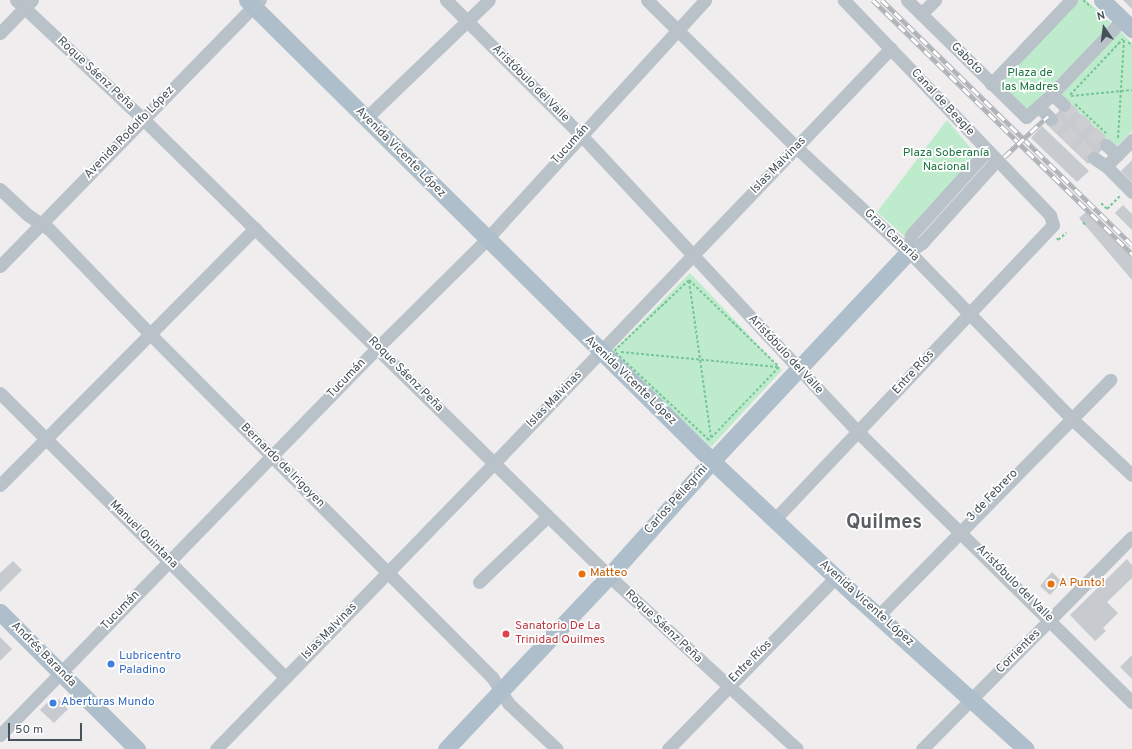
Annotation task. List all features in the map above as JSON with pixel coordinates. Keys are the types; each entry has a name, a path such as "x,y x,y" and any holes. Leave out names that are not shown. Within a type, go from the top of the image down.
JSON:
{"main road":[{"name":"Avenida Vicente López","path":"254,2 486,240 607,352 712,461 836,577 1026,749"},
{"path":"1098,5 1127,24"},
{"name":"Carlos Pellegrini","path":"446,749 609,576 712,461 908,252"},
{"name":"Andrés Baranda","path":"0,612 122,749"},
{"name":"Andrés Baranda","path":"0,627 58,677 137,749"}],"street":[{"name":"Aristóbulo del Valle","path":"446,0 581,135 858,432 1132,702"},
{"path":"366,118 489,0"},
{"name":"Gran Canaria","path":"647,0 797,148 908,252 1071,418 1132,475"},
{"name":"Tucumán","path":"0,735 169,561 273,457 377,348 486,240 705,0"},
{"name":"Canal de Beagle","path":"844,0 891,48 986,151 1050,215 1053,224"},
{"name":"Gaboto","path":"907,0 990,84 1026,117 1039,107"},
{"path":"921,14 935,0"},
{"path":"990,84 1071,0"},
{"name":"Avenida Rodolfo López","path":"0,266 254,2"},
{"path":"0,32 24,3"},
{"name":"Roque Sáenz Peña","path":"24,3 609,576 796,749"},
{"path":"1051,119 1039,107 1127,24"},
{"name":"Islas Malvinas","path":"216,749 494,463 607,352 692,255 797,148 891,48"},
{"path":"1052,94 1066,101"},
{"path":"1106,166 1113,148 1127,139"},
{"name":"Carlos Pellegrini","path":"908,252 912,235 986,151"},
{"path":"1094,158 1106,166 1130,190"},
{"name":"Carlos Pellegrini","path":"908,252 922,243 996,161"},
{"name":"Bernardo de Irigoyen","path":"0,190 28,215 42,224 492,677 508,703 557,749"},
{"name":"Entre Ríos","path":"774,520 1053,224"},
{"path":"0,485 151,335 255,228"},
{"name":"3 de Febrero","path":"879,615 1110,380"},
{"name":"Manuel Quintana","path":"0,393 285,678"},
{"path":"479,582 548,516"},
{"name":"Corrientes","path":"922,749 1132,537"},
{"name":"Entre Ríos","path":"668,749 727,686 836,577"}],"path":[{"path":"1083,0 1098,5"},
{"path":"1066,101 1124,38 1121,91 1113,148"},
{"path":"1066,101 1132,90"},
{"path":"1066,101 1113,148"},
{"path":"1113,148 1127,139"},
{"path":"1101,203 1107,209 1130,190"},
{"path":"1083,222 1086,226"},
{"path":"1058,240 1066,233"},
{"path":"607,352 689,280"},
{"path":"689,280 711,438"},
{"path":"689,280 780,367"},
{"path":"607,352 780,367"},
{"path":"607,352 709,440 780,367"}],"green space":[{"name":"Plaza de las Madres","path":"1078,0 1086,0 1111,23 1027,114 996,87"},
{"path":"1119,30 1132,43 1132,131 1116,147 1059,93"},
{"name":"Plaza Soberanía Nacional","path":"947,120 980,159 911,242 877,212"},
{"path":"690,273 782,370 711,447 612,352"}],"building":[{"path":"1123,0 1132,0 1132,9"},
{"path":"1068,102 1110,142 1088,164 1046,124"},
{"path":"1042,126 1089,171 1077,182 1031,138"},
{"path":"1132,160 1132,182 1121,171"},
{"path":"1123,205 1132,214 1132,230 1115,213"},
{"path":"1086,212 1132,257 1132,280 1079,218"},
{"path":"1127,559 1132,565 1132,578 1107,602 1118,613 1103,628 1106,631 1095,641 1070,615"},
{"path":"13,561 22,570 0,592 0,573"},
{"name":"A Punto!","path":"1052,572 1062,582 1050,595 1040,586"},
{"path":"0,637 12,649 0,661"},
{"path":"1132,655 1132,679 1120,667"},
{"path":"51,699 58,699 68,709 54,723 40,710"}],"tunnel":[{"path":"1064,105 1106,145"},
{"path":"1051,119 1094,158"}],"railway":[{"path":"873,0 1132,254"},
{"path":"882,0 1132,245"},
{"path":"1004,157 1048,116"}],"place":[{"name":"Matteo","path":"582,574"},
{"name":"A Punto!","path":"1051,584"},
{"name":"Sanatorio De La Trinidad Quilmes","path":"506,634"},
{"name":"Lubricentro Paladino","path":"111,664"},
{"name":"Aberturas Mundo","path":"53,703"}],"district":[{"name":"Quilmes","path":"884,523"}]}
